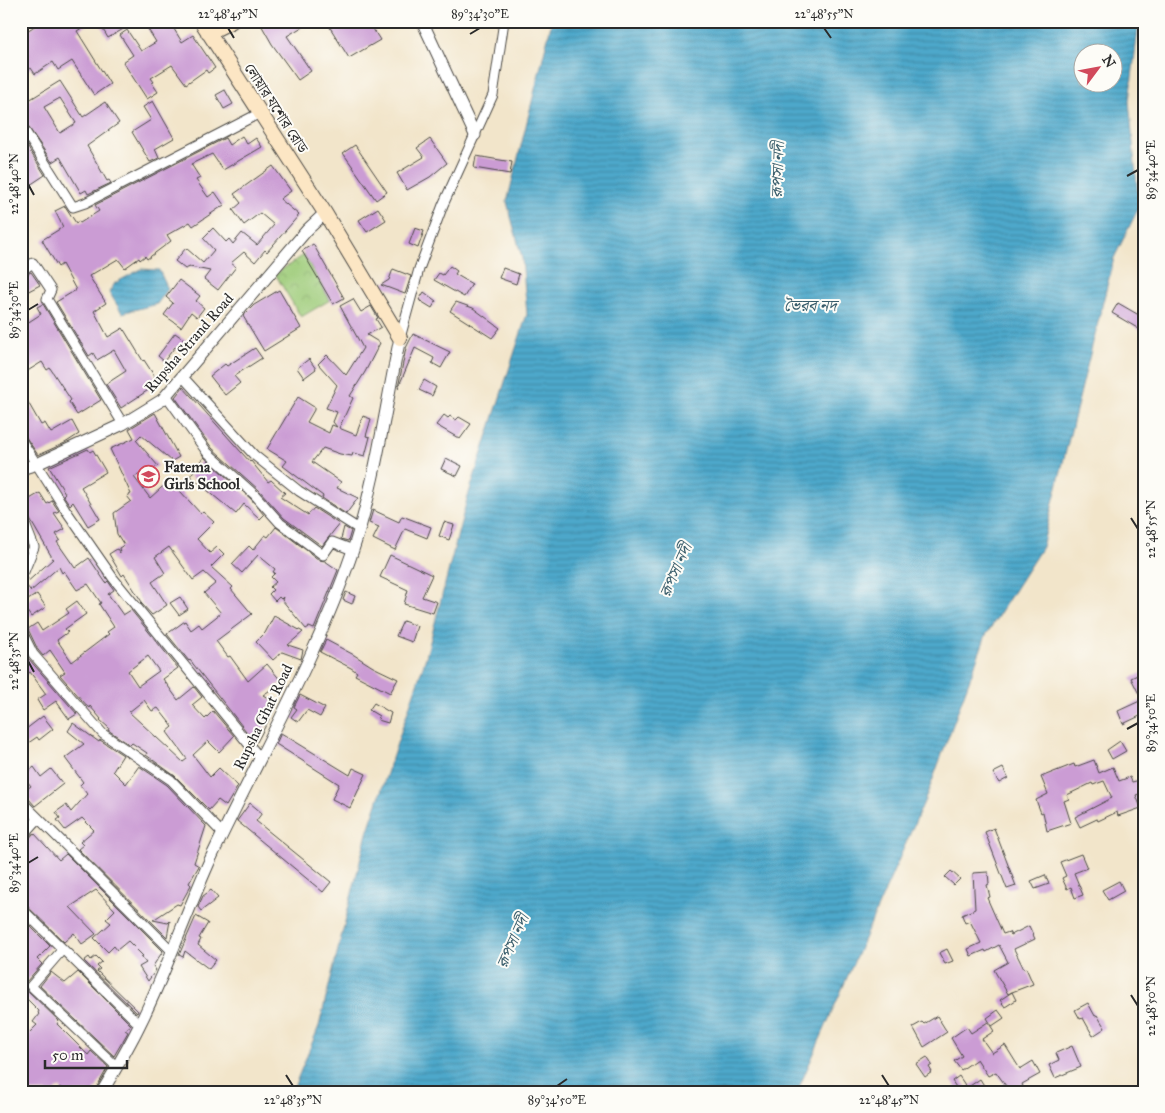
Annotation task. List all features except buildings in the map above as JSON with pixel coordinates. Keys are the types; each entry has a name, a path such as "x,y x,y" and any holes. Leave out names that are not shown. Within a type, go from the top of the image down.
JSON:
{"main road":[{"path":"204,27 232,21"},
{"name":"লোয়ার যশোর রোড","path":"204,27 325,213 400,338"}],"street":[{"path":"422,21 475,136"},
{"path":"400,338 418,269 443,205 493,95 504,21"},
{"path":"21,125 73,207 85,203 260,113"},
{"name":"Rupsha Strand Road","path":"21,469 37,464 123,424 162,400 307,230 325,213"},
{"path":"21,271 32,263 51,290 47,299 123,424"},
{"name":"Rupsha Ghat Road","path":"102,1092 140,1025 222,834 290,700 327,617 353,550 359,529 372,476 400,338"},
{"path":"182,376 254,455 299,491 359,529"},
{"path":"166,395 207,452 255,495 280,523 323,554 332,542 353,550"},
{"path":"21,440 65,509 113,578 260,758"},
{"path":"21,514 34,547 21,579"},
{"path":"21,630 34,654 103,734 171,780 222,834"},
{"path":"21,801 172,951"},
{"path":"21,838 38,819"},
{"path":"21,908 140,1025"},
{"path":"63,949 31,986 117,1067"}],"green space":[{"path":"304,255 330,300 301,317 275,274"}],"water":[{"name":"ভৈরব নদ","path":"552,21 1139,21 1129,101 1139,207 1114,258 1042,547 986,635 927,795 797,1092 292,1092 319,1026 367,833 426,657 467,499 527,314 522,258 507,202"},
{"path":"141,269 159,270 168,289 157,304 122,313 109,292 115,283"}],"place":[{"name":"Fatema Girls School","path":"148,476"}],"water label":[{"name":"রূপসা নদী","path":"777,170"},
{"name":"রূপসা নদী","path":"675,570"},
{"name":"রূপসা নদী","path":"512,941"}]}
